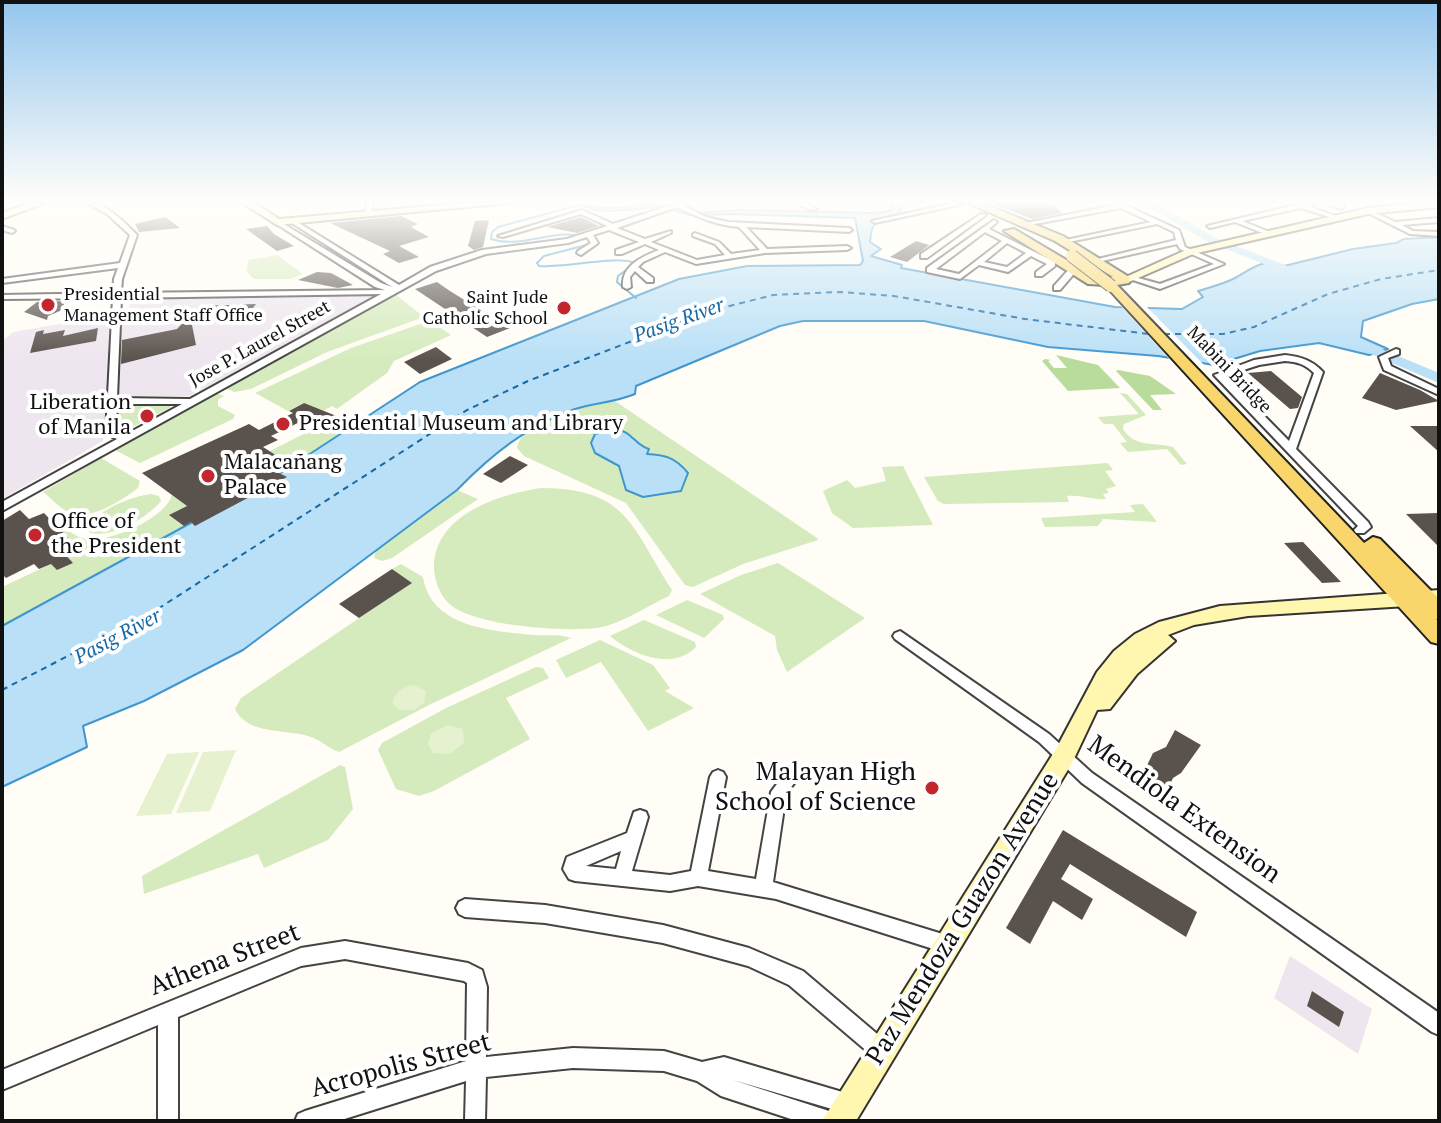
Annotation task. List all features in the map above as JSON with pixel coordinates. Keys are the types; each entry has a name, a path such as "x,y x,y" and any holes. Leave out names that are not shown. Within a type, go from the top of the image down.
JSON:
{"main road":[{"path":"1067,255 1076,260"},
{"path":"1069,255 1097,282 1128,279"},
{"path":"1090,255 1128,279"},
{"name":"Mabini Bridge","path":"1076,260 1111,286 1345,521"},
{"path":"1345,521 1427,602"},
{"path":"1345,521 1427,602 1439,636"}],"street":[{"path":"124,438 111,434 116,296 126,255"},
{"path":"339,255 378,285 393,290"},
{"path":"349,255 393,290"},
{"name":"Jose P. Laurel Street","path":"2,507 188,401 393,290 433,269 472,255"},
{"path":"627,287 626,277 640,260 651,255"},
{"path":"678,255 696,262 739,255"},
{"path":"945,255 929,270 960,277 988,255"},
{"path":"979,263 1008,270 1027,255"},
{"path":"1038,255 1052,264 1039,274"},
{"path":"1098,260 1118,255"},
{"path":"1128,279 1182,255"},
{"path":"1128,279 1160,287 1220,265 1198,255"},
{"path":"1057,288 1076,260"},
{"path":"2,281 122,265"},
{"path":"635,268 650,280"},
{"path":"2,297 393,290"},
{"path":"1390,354 1384,364 1392,371 1439,392"},
{"path":"1291,449 1319,372 1316,367 1299,360 1276,359 1219,375 1364,525 1364,529 1345,521"},
{"path":"113,401 188,401"},
{"name":"Paz Mendoza Guazon Avenue","path":"838,1115 883,1052 1087,715 1102,703 1126,671 1148,651 1195,628 1427,602"},
{"name":"Mendiola Extension","path":"900,636 1064,756 1087,778 1439,1025"},
{"path":"763,889 779,792 793,774"},
{"path":"698,878 718,777"},
{"path":"621,879 640,817"},
{"path":"632,839 573,863 571,868 575,873 621,879 670,883 698,878 763,889 949,945"},
{"path":"465,908 545,914 663,934 749,957 796,978 883,1052"},
{"name":"Athena Street","path":"2,1080 301,957 345,950 468,972 475,977 478,987 475,1121"},
{"path":"168,1011 168,1121"},
{"name":"Acropolis Street","path":"305,1121 476,1068 573,1058 664,1061 702,1072 724,1067 838,1115"}],"shaded area":[{"path":"382,293 190,396 107,396 103,441 2,499 2,341 13,332 129,312 130,299"},
{"path":"1290,956 1372,1009 1358,1054 1274,998"}],"green space":[{"path":"278,255 303,274 291,279 254,279 247,272 248,260"},
{"path":"395,294 424,317 327,352 251,389 234,392 225,388"},
{"path":"432,322 451,335 394,361 387,373 337,409 332,406 321,412 303,403 288,411 255,393 351,348"},
{"path":"1056,355 1098,365 1120,388 1068,391 1042,361 1051,360 1048,361 1054,368 1067,368"},
{"path":"1118,370 1150,376 1176,394 1150,395 1162,410 1153,410"},
{"path":"216,393 224,396 218,400 218,406 235,415 233,419 140,463 115,450"},
{"path":"1120,393 1127,394 1146,415 1124,424 1123,429 1128,435 1139,442 1173,447 1187,464 1181,465 1167,449 1128,452 1120,443 1127,442 1113,424 1104,424 1098,417 1139,414"},
{"path":"615,401 818,540 743,564 693,587 685,585 626,503 524,456 517,448 531,429 544,421 574,410"},
{"path":"168,404 171,407 125,431 118,428 119,409 124,405"},
{"path":"328,424 321,429 339,435 273,478 260,470 282,459 270,451"},
{"path":"101,458 140,481 138,488 108,507 82,515 66,511 43,492"},
{"path":"1108,463 1113,470 1105,471 1116,486 1106,489 1109,493 1103,494 1106,499 1067,496 1069,502 944,504 938,501 924,477"},
{"path":"903,466 933,525 853,528 832,513 823,491 847,480 855,488 886,481 882,467"},
{"path":"542,488 593,495 624,515 672,590 669,596 614,623 581,629 501,623 452,606 439,590 434,569 444,534 456,521 489,502"},
{"path":"457,490 478,499 392,558 382,561 374,558 376,550"},
{"path":"151,494 159,496 161,501 137,521 107,533 88,532 96,518 104,512 133,498"},
{"path":"172,495 187,506 170,515 184,526 2,626 2,587 51,564 57,570 72,563 59,548 72,542 60,529 64,527 86,539 122,533 159,512"},
{"path":"1143,504 1157,522 1103,519 1098,526 1045,527 1041,518 1135,512 1130,505"},
{"path":"778,563 865,618 787,672 777,650 775,636 700,594 741,575"},
{"path":"401,564 423,577 428,594 438,607 466,624 500,631 571,638 429,705 339,752 311,737 268,730 241,718 235,709 241,698 411,583 392,569"},
{"path":"687,600 723,615 724,619 704,638 656,615"},
{"path":"644,620 695,642 696,647 676,658 653,658 630,649 610,636"},
{"path":"600,640 653,665 670,688 665,691 694,708 648,731 601,662 566,678 556,660"},
{"path":"536,667 543,668 549,678 506,698 530,739 434,791 419,796 396,789 378,750 382,743 446,708"},
{"path":"414,685 426,691 424,703 414,710 398,710 393,704 395,696"},
{"path":"448,725 463,729 464,743 450,754 433,753 428,744 431,734"},
{"path":"236,750 210,811 176,813 203,752"},
{"path":"199,752 171,814 136,816 167,754"},
{"path":"340,765 345,767 353,809 328,840 264,868 258,854 144,894 142,876"}],"water":[{"name":"Pasig River","path":"862,255 872,255 902,265 901,268 1115,307 1182,309 1203,297 1198,291 1226,282 1264,263 1284,266 1327,255 1439,255 1439,299 1412,304 1363,321 1361,337 1388,349 1369,355 1319,343 1260,351 1214,365 1158,356 1048,347 924,321 803,321 780,326 636,386 635,394 575,409 526,432 497,453 457,490 243,650 144,701 83,726 87,747 2,787 2,626 273,478 420,382 679,279 747,266 860,265"},
{"path":"614,429 625,432 649,449 647,454 679,463 688,473 681,491 643,497 626,490 619,466 595,453 591,443 595,434"}],"pier":[{"path":"1118,303 1144,304 1207,368 1172,362"}],"building":[{"path":"386,255 419,257 399,263"},
{"path":"893,255 916,255 907,262 890,257"},
{"path":"317,272 331,273 353,285 338,288 298,280"},
{"path":"437,282 510,328 487,337 415,289"},
{"name":"Presidential Management Staff Office","path":"65,301 62,310 48,316 47,320 24,312 37,302"},
{"path":"256,304 249,313 191,315 199,306"},
{"path":"190,315 196,345 121,364 122,340 177,329"},
{"path":"98,328 96,341 30,353 36,332 44,330 43,334 65,330 63,336"},
{"path":"436,347 452,359 420,374 404,362"},
{"path":"1271,371 1302,397 1298,408 1290,409 1248,373"},
{"path":"1380,373 1439,401 1396,410 1362,398"},
{"name":"Malacañang Palace","path":"304,403 339,417 328,424 306,419 271,436 278,440 263,447 282,459 267,467 287,477 195,526 191,522 184,526 169,515 187,506 142,473 249,424 259,430 293,413 289,411"},
{"path":"1410,426 1439,426 1439,452"},
{"path":"510,456 528,465 501,483 483,474"},
{"path":"20,510 29,519 44,513 72,542 59,548 73,563 57,570 51,564 39,569 34,564 6,578 2,574 2,521"},
{"path":"1439,513 1439,547 1406,514"},
{"path":"1303,542 1341,582 1322,583 1284,543"},
{"path":"392,569 412,583 359,618 339,604"},
{"path":"1175,730 1201,745 1181,773 1173,778 1162,802 1136,788 1153,753 1166,747"},
{"path":"1063,830 1197,912 1186,937 1070,864 1061,879 1093,899 1082,920 1053,901 1030,944 1006,928"},
{"path":"1312,991 1344,1012 1339,1027 1307,1006"}],"waterway":[{"path":"546,255 537,263 539,266 617,260 634,263"},
{"path":"1252,255 1296,272"},
{"path":"629,268 618,276 617,282 636,298"},
{"path":"1357,343 1439,378"}],"ferry route":[{"path":"1164,334 1223,334 1254,327 1328,294 1381,279 1439,270"},
{"path":"2,690 153,612 467,410 528,381 710,311 773,295 840,292 894,296 1025,319 1149,334"}],"place":[{"name":"Presidential Management Staff Office","path":"48,305"},
{"name":"Saint Jude Catholic School","path":"564,308"},
{"name":"Liberation of Manila","path":"147,416"},
{"name":"Presidential Museum and Library","path":"283,424"},
{"name":"Malacañang Palace","path":"208,476"},
{"name":"Office of the President","path":"35,535"},
{"name":"Malayan High School of Science","path":"932,788"}]}
